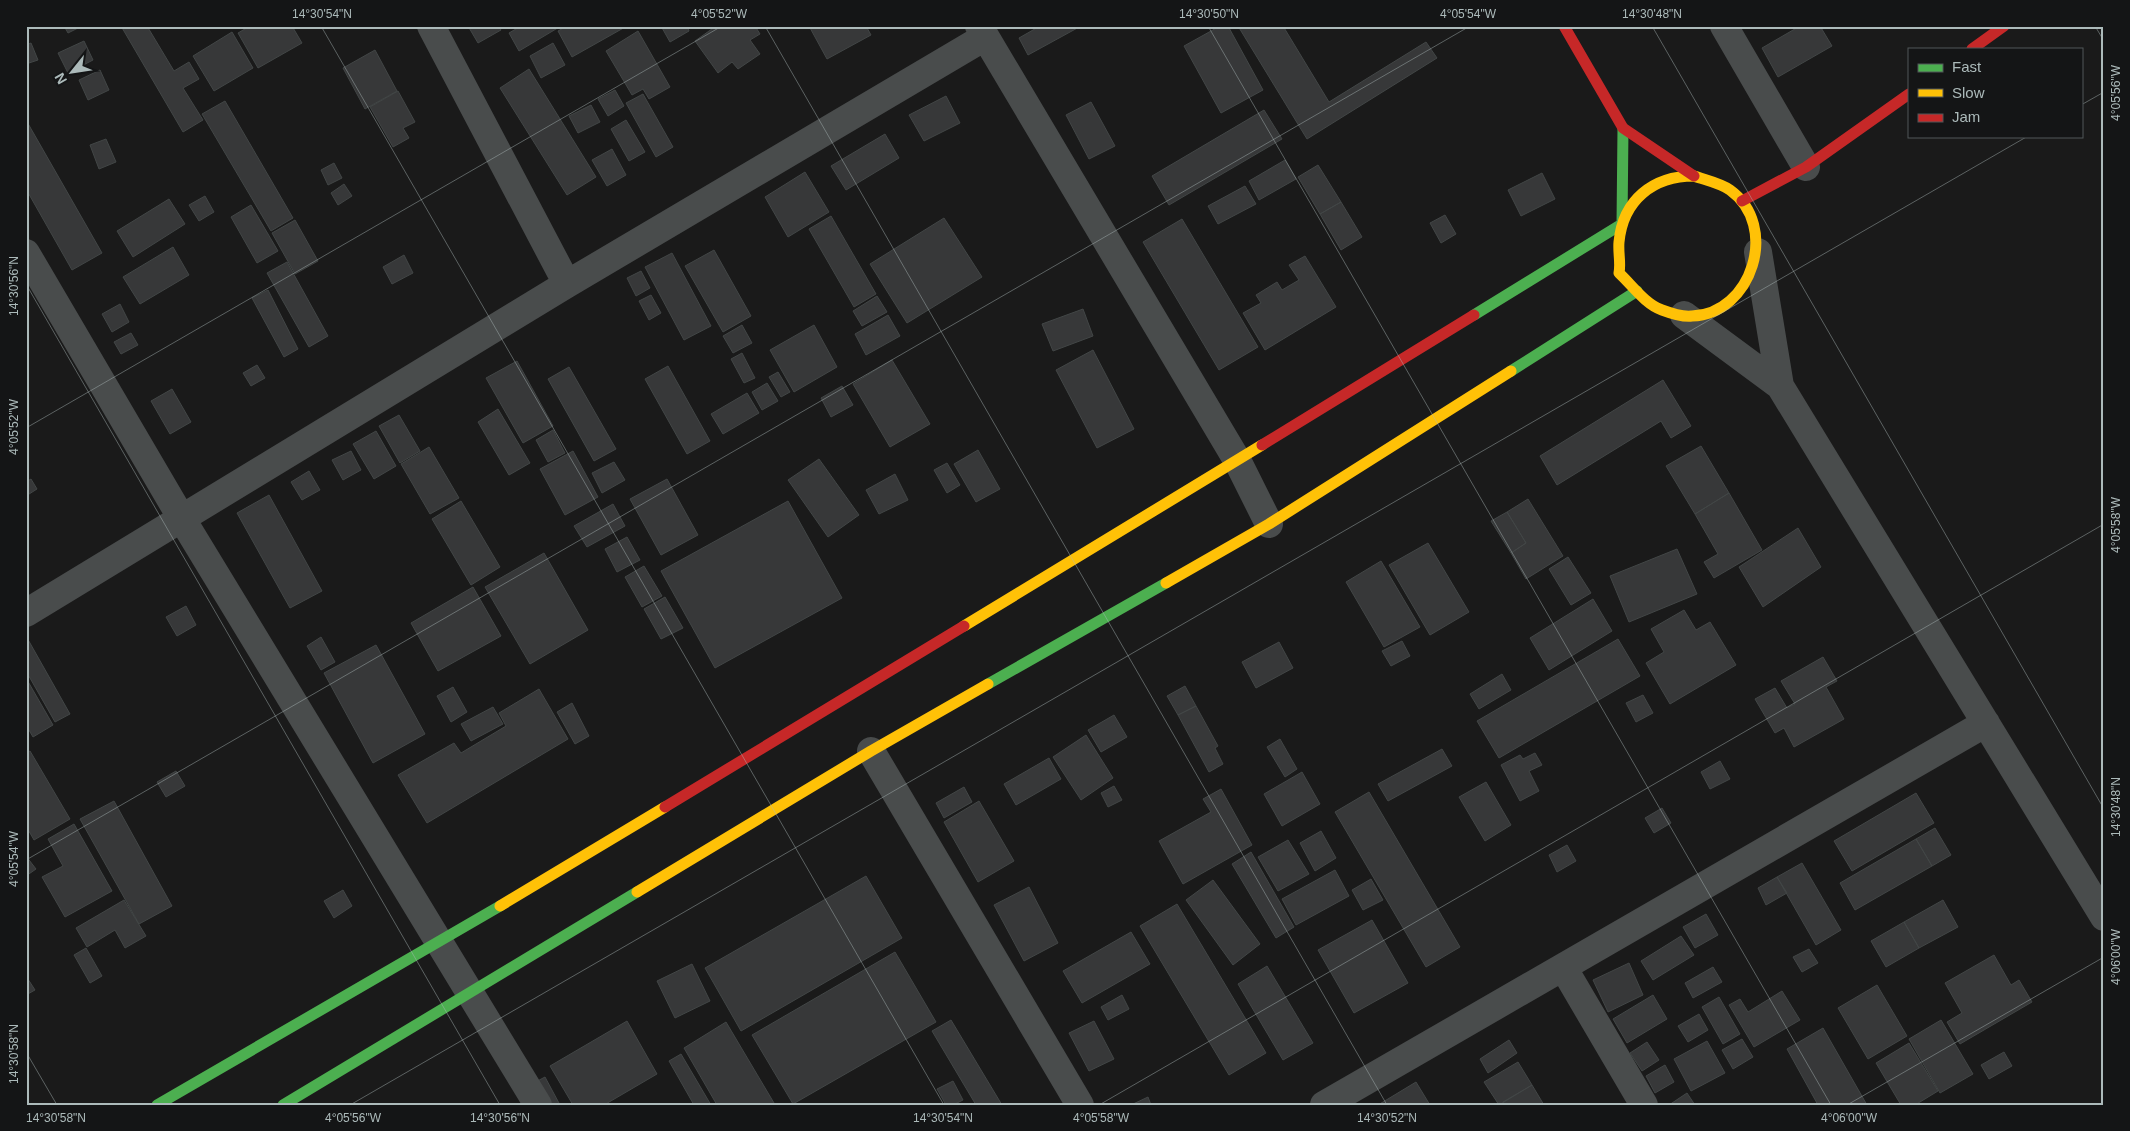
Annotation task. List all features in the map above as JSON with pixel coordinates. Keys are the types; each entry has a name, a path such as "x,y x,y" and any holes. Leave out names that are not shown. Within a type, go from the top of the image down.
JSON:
{"street":[{"path":"431,26 567,284"},
{"path":"1564,26 1623,128 1694,176"},
{"path":"1724,26 1806,167"},
{"path":"1973,48 2004,26"},
{"path":"26,612 982,32 1237,460 1269,524"},
{"path":"1742,201 1806,167 1908,95"},
{"path":"1623,128 1622,224 1619,244 1622,265 1619,273 1645,300 1663,310 1684,315 1705,313 1725,305 1741,291 1753,273 1758,252"},
{"path":"157,1105 440,942 1237,460 1622,224 1632,203 1650,187 1671,177 1694,176 1712,179 1728,188 1742,201 1752,216 1757,234 1758,252 1780,386"},
{"path":"26,253 182,519 538,1105"},
{"path":"283,1105 871,751 1269,524 1637,291"},
{"path":"1684,315 1780,386 2104,917"},
{"path":"1324,1105 1986,723"},
{"path":"871,751 1080,1105"},
{"path":"1563,967 1644,1105"}],"building":[{"path":"64,26 82,26 68,33"},
{"path":"121,26 147,26 174,71 189,62 199,79 183,88 203,120 183,132"},
{"path":"250,26 292,26 302,43 258,68 238,33"},
{"path":"468,26 498,26 501,30 478,43"},
{"path":"521,26 561,26 519,51 509,33"},
{"path":"567,26 627,26 572,57 558,31"},
{"path":"661,26 687,26 689,31 670,42"},
{"path":"716,26 755,26 760,34 750,40 760,54 738,69 732,62 718,73 695,41"},
{"path":"809,26 866,26 871,35 827,59"},
{"path":"1040,26 1081,26 1028,55 1019,38"},
{"path":"1220,26 1228,26 1263,90 1221,113 1184,46"},
{"path":"1238,26 1283,26 1329,102 1426,42 1437,58 1307,139"},
{"path":"1800,26 1820,26 1832,46 1778,77 1762,48"},
{"path":"638,31 670,87 649,99 643,89 632,95 606,51"},
{"path":"232,32 253,68 214,91 193,56"},
{"path":"84,41 93,60 68,73 58,53"},
{"path":"31,43 38,60 26,64 26,45"},
{"path":"553,43 565,65 541,78 530,56"},
{"path":"375,50 397,91 365,109 343,68"},
{"path":"529,69 596,177 567,195 500,88"},
{"path":"100,70 109,90 88,100 79,80"},
{"path":"615,90 624,106 608,116 598,99"},
{"path":"398,91 415,122 403,128 409,138 393,147 370,107"},
{"path":"643,94 673,147 656,157 626,103"},
{"path":"946,96 960,123 924,141 909,115"},
{"path":"225,101 293,218 271,231 202,114"},
{"path":"1091,102 1115,146 1089,159 1066,115"},
{"path":"591,105 600,122 578,133 569,116"},
{"path":"1264,110 1282,139 1169,205 1152,176"},
{"path":"26,120 102,253 72,270 26,189"},
{"path":"626,120 645,152 629,161 611,129"},
{"path":"885,134 899,158 846,190 831,166"},
{"path":"106,139 116,162 99,169 90,145"},
{"path":"612,149 626,175 607,186 592,160"},
{"path":"1285,160 1296,179 1259,200 1249,181"},
{"path":"334,163 342,178 328,185 321,170"},
{"path":"1318,165 1341,202 1320,214 1298,177"},
{"path":"805,172 829,212 788,237 765,197"},
{"path":"1542,173 1555,199 1521,216 1508,190"},
{"path":"344,184 352,196 338,205 331,193"},
{"path":"1245,186 1256,204 1218,224 1208,206"},
{"path":"205,196 214,212 199,221 189,205"},
{"path":"169,199 185,224 133,257 117,231"},
{"path":"1341,202 1362,237 1341,250 1320,214"},
{"path":"251,205 278,251 257,263 231,217"},
{"path":"1445,215 1456,234 1441,243 1430,223"},
{"path":"831,216 876,294 854,307 809,229"},
{"path":"944,218 982,277 907,323 870,264"},
{"path":"1182,219 1258,347 1219,370 1143,242"},
{"path":"295,220 318,261 295,274 272,233"},
{"path":"173,247 189,275 140,304 123,277"},
{"path":"714,250 751,316 723,332 685,266"},
{"path":"672,253 711,326 684,340 645,267"},
{"path":"404,255 413,273 392,284 383,267"},
{"path":"1305,256 1336,307 1265,350 1243,313 1261,303 1256,295 1277,282 1282,290 1299,280 1289,265"},
{"path":"287,262 328,336 309,347 267,273"},
{"path":"641,271 650,288 636,296 627,278"},
{"path":"268,290 298,349 284,357 252,298"},
{"path":"651,295 661,313 649,320 639,301"},
{"path":"877,296 887,312 862,326 853,311"},
{"path":"120,304 129,322 112,332 102,314"},
{"path":"1083,309 1093,336 1053,351 1042,324"},
{"path":"888,315 900,336 866,355 855,334"},
{"path":"742,325 752,343 733,353 723,336"},
{"path":"814,325 837,367 794,392 770,350"},
{"path":"131,333 138,345 121,354 114,342"},
{"path":"1093,350 1134,429 1097,448 1056,370"},
{"path":"742,353 755,378 744,383 731,359"},
{"path":"892,360 930,424 890,447 853,384"},
{"path":"517,361 553,426 523,443 486,378"},
{"path":"257,365 265,378 251,386 243,373"},
{"path":"668,366 710,441 687,454 645,379"},
{"path":"569,367 616,449 594,461 548,379"},
{"path":"778,372 790,392 781,397 769,377"},
{"path":"1663,380 1691,426 1671,438 1661,421 1557,485 1540,456"},
{"path":"767,383 778,401 762,410 752,392"},
{"path":"842,386 853,405 831,417 821,398"},
{"path":"172,389 191,422 170,434 151,401"},
{"path":"747,393 759,413 723,434 711,414"},
{"path":"498,409 530,463 509,475 478,422"},
{"path":"399,415 420,451 400,463 379,426"},
{"path":"553,430 565,453 548,462 536,440"},
{"path":"376,431 396,466 374,479 353,444"},
{"path":"1701,446 1729,493 1695,514 1666,466"},
{"path":"429,447 459,498 430,514 401,464"},
{"path":"978,450 1000,489 976,502 954,464"},
{"path":"351,451 361,470 343,480 332,460"},
{"path":"573,451 598,497 565,515 540,469"},
{"path":"819,459 859,515 828,537 788,480"},
{"path":"614,462 625,480 602,493 592,473"},
{"path":"947,463 960,485 947,493 934,470"},
{"path":"309,471 320,490 302,500 291,482"},
{"path":"895,474 908,500 879,514 866,490"},
{"path":"31,479 37,489 26,496 26,482"},
{"path":"667,479 698,535 661,555 630,499"},
{"path":"1729,493 1762,550 1714,578 1704,562 1718,554 1695,514"},
{"path":"269,495 322,591 290,608 237,513"},
{"path":"1528,499 1563,556 1526,579 1511,553 1526,543 1507,512"},
{"path":"461,501 500,567 471,585 432,519"},
{"path":"788,501 842,598 715,668 661,571"},
{"path":"613,504 625,526 587,547 574,526"},
{"path":"1507,512 1526,543 1511,553 1491,521"},
{"path":"1798,528 1821,567 1763,607 1739,567"},
{"path":"627,537 640,560 617,572 605,549"},
{"path":"1428,543 1469,612 1430,635 1389,565"},
{"path":"1677,549 1697,594 1629,622 1610,576"},
{"path":"544,553 588,630 530,664 485,587"},
{"path":"1568,557 1591,593 1571,605 1549,569"},
{"path":"1381,561 1420,627 1384,647 1346,582"},
{"path":"644,566 662,596 642,607 625,577"},
{"path":"473,587 501,636 438,671 411,623"},
{"path":"665,597 683,628 661,639 644,609"},
{"path":"1593,599 1612,631 1549,670 1530,638"},
{"path":"186,606 196,625 177,636 166,617"},
{"path":"1684,610 1696,630 1710,622 1736,665 1670,704 1646,663 1664,652 1651,629"},
{"path":"26,636 70,714 55,722 26,671"},
{"path":"321,637 335,662 321,670 307,646"},
{"path":"1618,639 1640,676 1499,758 1477,721"},
{"path":"1402,641 1410,656 1391,666 1382,651"},
{"path":"1279,642 1293,668 1256,688 1242,662"},
{"path":"376,645 425,734 373,763 324,673"},
{"path":"1823,657 1837,681 1826,687 1844,719 1794,747 1784,728 1775,733 1755,699 1775,688 1787,708 1795,704 1781,681"},
{"path":"1502,674 1511,690 1479,709 1470,694"},
{"path":"26,678 53,725 33,737 26,725"},
{"path":"1185,686 1196,706 1178,715 1167,696"},
{"path":"453,687 467,712 451,722 437,696"},
{"path":"539,689 568,739 427,823 398,775 454,743 461,753 506,726 499,713"},
{"path":"1643,695 1653,713 1636,722 1626,703"},
{"path":"572,703 589,736 575,744 557,712"},
{"path":"1196,706 1218,746 1215,748 1223,764 1209,772 1178,715"},
{"path":"493,707 503,724 471,741 461,724"},
{"path":"1114,715 1127,737 1101,752 1088,730"},
{"path":"1086,735 1113,778 1081,800 1053,757"},
{"path":"1280,739 1297,769 1285,777 1267,747"},
{"path":"1442,749 1452,766 1388,801 1378,784"},
{"path":"30,751 70,819 34,840 26,826 26,753"},
{"path":"1535,753 1542,765 1529,771 1539,791 1520,801 1501,765 1520,755 1523,759"},
{"path":"1049,758 1061,779 1016,805 1004,784"},
{"path":"1720,761 1730,779 1710,789 1701,772"},
{"path":"176,771 185,786 166,797 157,782"},
{"path":"1302,772 1320,804 1282,826 1264,794"},
{"path":"1486,782 1511,825 1485,841 1459,797"},
{"path":"1114,786 1122,800 1108,807 1101,793"},
{"path":"964,787 972,802 944,818 936,803"},
{"path":"1221,789 1252,845 1183,884 1159,841 1211,812 1203,799"},
{"path":"1369,792 1460,947 1426,967 1335,812"},
{"path":"1916,793 1934,823 1852,871 1834,841"},
{"path":"114,801 172,906 139,924 80,819"},
{"path":"979,801 1014,861 978,882 944,822"},
{"path":"1662,808 1671,823 1654,833 1645,818"},
{"path":"74,824 112,891 65,917 42,877 63,866 48,839"},
{"path":"1935,828 1951,855 1932,866 1916,839"},
{"path":"1321,831 1336,858 1315,871 1300,843"},
{"path":"1916,839 1932,866 1855,910 1840,883"},
{"path":"1288,840 1309,874 1278,891 1258,857"},
{"path":"1567,845 1576,861 1557,872 1549,855"},
{"path":"1251,852 1294,927 1276,938 1232,864"},
{"path":"26,856 36,869 26,876"},
{"path":"1802,863 1841,930 1816,945 1777,877"},
{"path":"1335,870 1349,896 1296,925 1282,899"},
{"path":"866,876 902,938 741,1031 705,968"},
{"path":"1777,877 1787,893 1766,905 1758,888"},
{"path":"1371,879 1383,900 1363,910 1352,890"},
{"path":"1213,880 1260,944 1233,965 1186,900"},
{"path":"1029,887 1058,943 1024,961 994,905"},
{"path":"343,890 352,906 334,918 324,901"},
{"path":"124,900 146,936 125,948 115,930 87,947 76,928"},
{"path":"1943,900 1958,927 1919,948 1904,922"},
{"path":"1177,904 1266,1053 1229,1075 1140,926"},
{"path":"1706,914 1718,935 1695,948 1683,927"},
{"path":"1372,920 1408,983 1354,1013 1318,950"},
{"path":"1904,922 1919,948 1886,967 1871,941"},
{"path":"1131,932 1150,964 1082,1003 1063,971"},
{"path":"1681,936 1694,955 1653,980 1641,961"},
{"path":"86,948 102,976 90,983 74,955"},
{"path":"1809,949 1818,963 1802,972 1793,957"},
{"path":"895,952 936,1022 793,1104 752,1035"},
{"path":"1994,955 2011,985 2019,980 2032,1002 1960,1044 1947,1022 1962,1013 1945,983"},
{"path":"1629,963 1643,995 1608,1012 1593,980"},
{"path":"692,964 710,1001 675,1018 657,981"},
{"path":"1267,966 1313,1043 1283,1060 1238,984"},
{"path":"1713,967 1722,982 1693,998 1685,983"},
{"path":"26,976 35,990 26,995"},
{"path":"1877,985 1907,1036 1868,1059 1838,1008"},
{"path":"1782,991 1800,1020 1754,1047 1729,1005 1740,999 1748,1012"},
{"path":"1122,995 1129,1009 1108,1020 1101,1007"},
{"path":"1653,995 1667,1019 1627,1043 1613,1019"},
{"path":"1719,997 1740,1034 1723,1044 1702,1007"},
{"path":"1699,1014 1708,1030 1688,1042 1678,1026"},
{"path":"951,1020 1002,1105 976,1105 932,1031"},
{"path":"1941,1020 1973,1074 1940,1093 1909,1039"},
{"path":"627,1021 657,1074 604,1105 573,1105 550,1066"},
{"path":"1094,1021 1114,1059 1089,1071 1069,1033"},
{"path":"726,1022 774,1103 771,1105 717,1105 684,1048"},
{"path":"1823,1028 1867,1105 1818,1105 1787,1049"},
{"path":"1742,1039 1753,1057 1733,1069 1722,1050"},
{"path":"1509,1040 1517,1053 1488,1073 1480,1059"},
{"path":"1707,1041 1725,1073 1691,1091 1674,1059"},
{"path":"1647,1042 1659,1060 1642,1071 1630,1053"},
{"path":"1909,1043 1938,1091 1915,1105 1901,1105 1876,1063"},
{"path":"2004,1052 2012,1066 1989,1079 1981,1065"},
{"path":"681,1054 711,1105 694,1105 669,1061"},
{"path":"1518,1062 1532,1085 1499,1105 1484,1082"},
{"path":"1665,1065 1674,1082 1655,1093 1646,1076"},
{"path":"545,1077 560,1105 539,1105 528,1086"},
{"path":"953,1081 963,1100 953,1105 946,1105 937,1089"},
{"path":"1416,1082 1430,1105 1378,1105"},
{"path":"1532,1085 1544,1105 1504,1105 1503,1102"},
{"path":"1687,1093 1695,1105 1669,1105"},
{"path":"1148,1097 1151,1105 1131,1105"}],"traffic: fast":[{"path":"1474,315 1622,224 1623,128"},
{"path":"1511,371 1637,291"},
{"path":"988,684 1166,583"},
{"path":"283,1105 637,892"},
{"path":"157,1105 500,906"}],"traffic: slow":[{"path":"1694,176 1730,190 1745,206 1754,225 1756,245 1752,266 1744,285 1730,301 1713,311 1689,316 1656,307 1639,294 1619,273 1619,242 1627,214 1643,193 1666,180 1694,176"},
{"path":"1166,583 1269,524 1511,371"},
{"path":"964,626 1262,445"},
{"path":"637,892 871,751 988,684"},
{"path":"500,906 665,807"}],"traffic: jam":[{"path":"1564,26 1623,128 1694,176"},
{"path":"1973,48 2004,26"},
{"path":"1742,201 1806,167 1908,95"},
{"path":"1262,445 1474,315"},
{"path":"665,807 964,626"}]}
